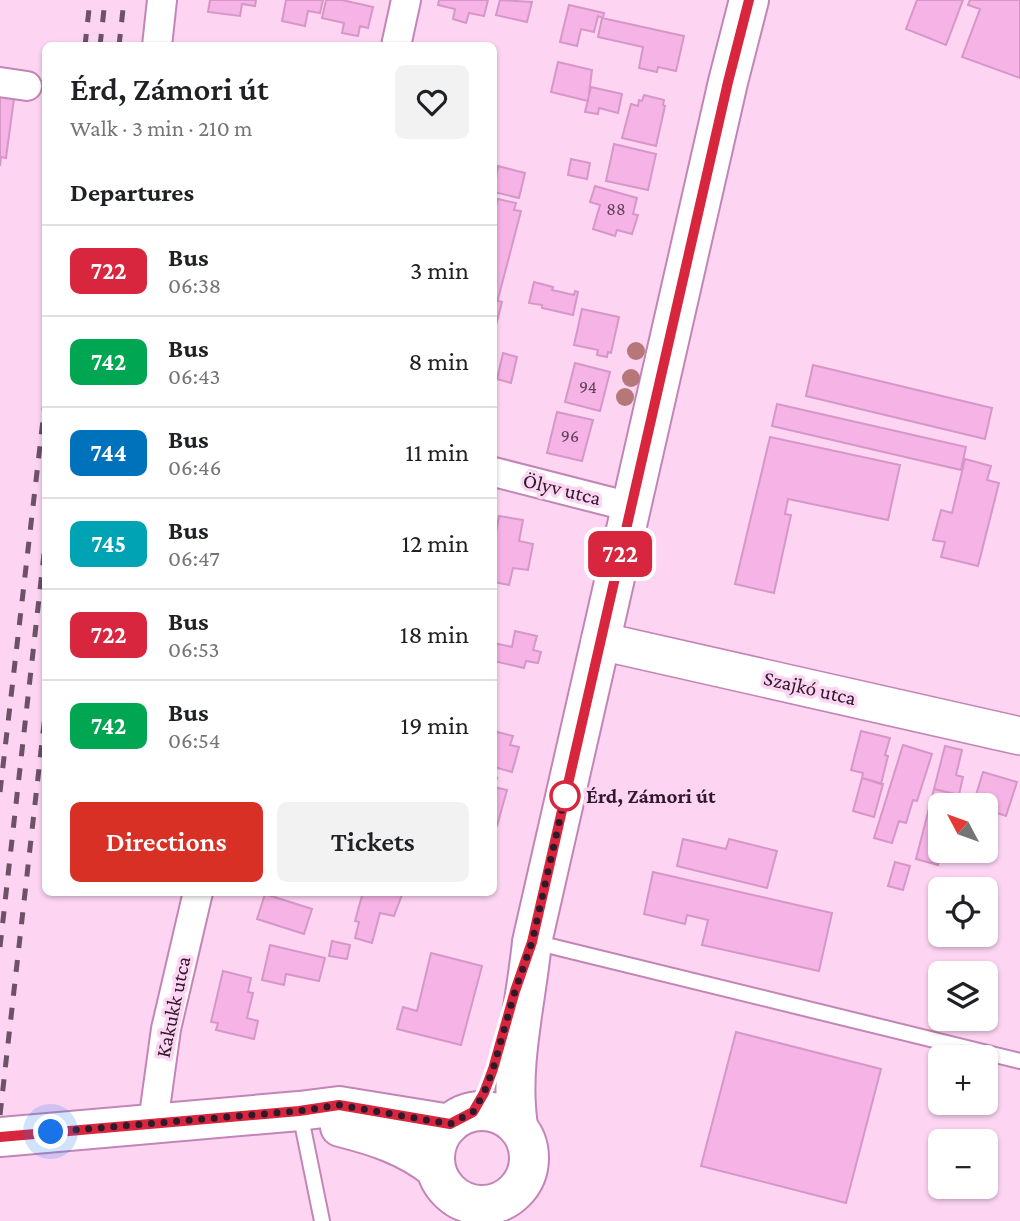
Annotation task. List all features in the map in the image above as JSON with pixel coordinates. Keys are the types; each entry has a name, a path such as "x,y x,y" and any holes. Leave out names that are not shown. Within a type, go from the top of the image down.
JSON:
{"main road":[{"path":"299,1111 327,1124 396,1143 419,1156 444,1194 484,1206 492,1212 516,1191 528,1171 528,1147 518,1126 514,1100 532,942 749,0"},
{"path":"444,1194 437,1144 484,1093 532,942"},
{"path":"0,1137 299,1111 339,1105 462,1118 498,1113 518,1126"}],"street":[{"path":"157,42 162,0"},
{"path":"397,42 406,0"},
{"name":"Ölyv utca","path":"497,473 631,507"},
{"name":"Szajkó utca","path":"600,641 1020,736"},
{"name":"Kakukk utca","path":"153,1123 166,1029 197,896"}],"lane":[{"path":"532,942 1020,1061"},
{"path":"299,1111 322,1221"}],"building":[{"path":"210,0 256,0 255,6 242,4 240,16 208,12"},
{"path":"286,0 323,0 320,13 308,11 305,26 282,21"},
{"path":"326,0 342,0 373,7 368,28 360,26 358,36 342,33 344,23 322,18"},
{"path":"439,0 488,0 484,16 469,13 466,23 453,19 455,9 438,5"},
{"path":"500,0 532,2 527,22 496,15"},
{"path":"917,0 963,0 946,45 906,29"},
{"path":"970,0 1020,0 1020,78 962,57 980,9 968,5"},
{"path":"569,5 604,13 603,18 598,16 594,32 581,29 577,46 560,42"},
{"path":"602,18 684,36 676,71 658,67 657,72 639,68 643,47 598,37"},
{"path":"558,62 592,70 588,101 551,92"},
{"path":"591,87 622,94 618,113 599,108 598,114 585,112"},
{"path":"0,89 15,91 6,158 1,157 0,166"},
{"path":"644,95 664,100 656,146 622,138 631,104 638,106"},
{"path":"614,144 656,154 648,190 606,181"},
{"path":"571,159 590,163 587,179 568,175"},
{"path":"498,166 525,173 519,198 497,193"},
{"path":"595,186 637,198 633,214 638,215 632,234 617,230 615,236 593,229 600,205 590,202"},
{"path":"498,199 516,203 514,210 521,211 498,299 497,299"},
{"path":"534,282 574,295 575,291 578,292 573,315 529,303"},
{"path":"497,301 502,302 497,321"},
{"path":"582,309 619,317 611,353 608,352 607,357 597,355 598,350 574,345"},
{"path":"503,353 517,357 511,383 497,379"},
{"path":"575,363 610,372 600,411 565,402"},
{"path":"813,365 992,408 985,439 806,396"},
{"path":"777,404 966,447 961,470 772,426"},
{"path":"557,412 593,420 582,461 547,453"},
{"path":"770,437 900,465 888,520 788,499 785,514 791,515 774,593 735,584"},
{"path":"965,459 991,466 987,480 999,483 978,566 941,557 945,542 933,540 941,510 952,513"},
{"path":"499,516 523,520 519,541 533,544 528,570 513,568 509,585 497,583"},
{"path":"515,631 537,636 533,650 541,652 538,663 526,661 524,668 497,662 497,644 512,647"},
{"path":"861,731 890,738 881,784 862,778 863,773 851,770"},
{"path":"497,732 513,736 510,745 519,747 512,772 497,768"},
{"path":"903,745 932,754 917,801 913,800 906,823 899,821 892,843 874,838"},
{"path":"945,746 962,750 956,775 963,777 959,793 934,789"},
{"path":"983,772 1017,782 1006,816 998,813 998,793 977,793"},
{"path":"862,778 883,784 874,817 853,811"},
{"path":"497,788 507,790 497,826"},
{"path":"934,789 951,793 933,793"},
{"path":"928,812 928,862 916,859"},
{"path":"683,839 726,849 729,839 777,851 767,888 677,866"},
{"path":"895,862 910,866 903,890 888,886"},
{"path":"653,872 832,913 819,971 702,945 708,920 687,915 685,924 644,914"},
{"path":"264,896 312,909 304,934 257,919"},
{"path":"362,896 402,896 394,916 380,913 372,943 355,938 359,922 355,921"},
{"path":"332,941 350,945 347,959 329,956"},
{"path":"270,945 325,958 319,981 286,974 284,985 262,980"},
{"path":"431,953 482,966 461,1045 397,1029 403,1007 417,1011"},
{"path":"223,971 251,978 248,992 253,993 247,1018 258,1021 254,1039 216,1030 218,1023 211,1022"},
{"path":"736,1032 881,1069 846,1203 701,1166"}],"railway":[{"path":"85,42 90,0"},
{"path":"100,42 105,0"},
{"path":"119,42 124,0"},
{"path":"0,792 42,429"},
{"path":"0,947 42,572"},
{"path":"0,1115 42,742"}],"bus line":[{"name":"722","path":"0,1137 299,1111 339,1105 450,1124 473,1112 493,1069 532,942 749,0"}],"place":[{"name":"Érd, Zámori út","path":"565,796"}],"route":[{"path":"51,1132 299,1111 339,1105 450,1124 473,1112 493,1069 532,942 566,792 565,796"}]}
